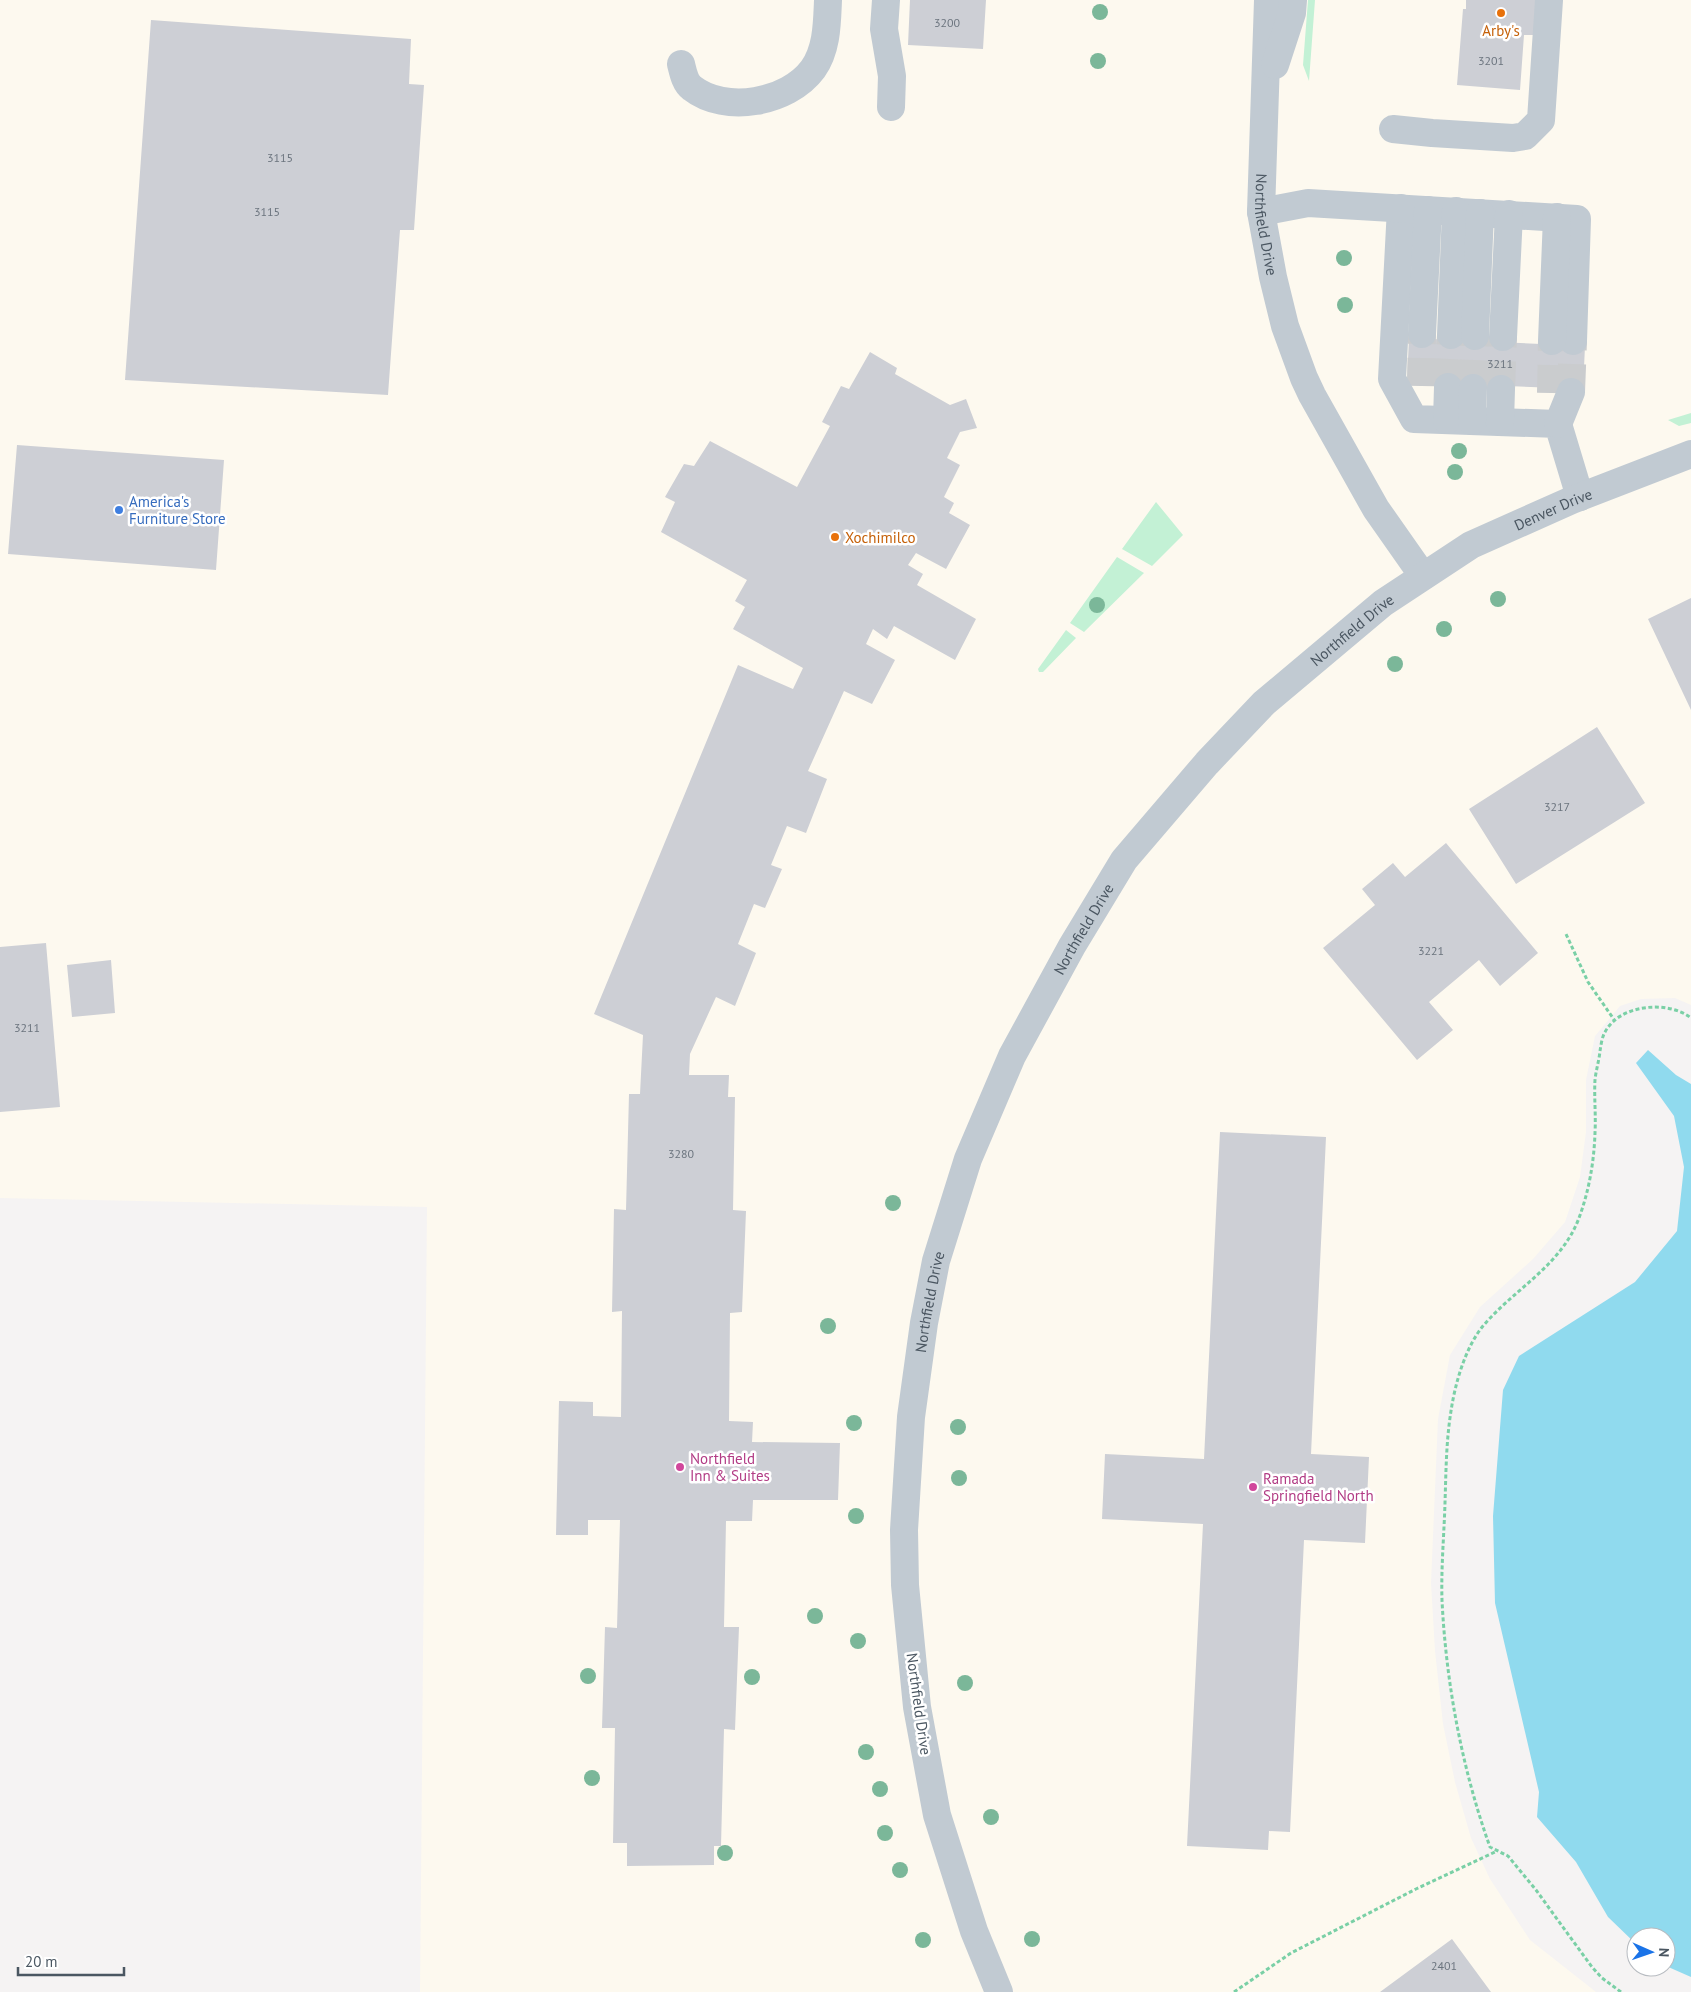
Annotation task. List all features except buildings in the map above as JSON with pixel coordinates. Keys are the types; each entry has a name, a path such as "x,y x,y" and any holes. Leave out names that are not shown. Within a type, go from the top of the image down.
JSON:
{"street":[{"path":"681,64 690,87 718,101 734,103 772,97 797,84 812,70 820,57 823,51 828,0"},
{"path":"886,0 884,29 892,76 891,107"},
{"name":"Northfield Drive","path":"999,1992 974,1931 937,1815 917,1708 908,1631 904,1530 907,1466 916,1370 936,1261 968,1159 1012,1056 1072,946 1124,860 1207,762 1264,703 1383,603 1423,576 1376,508 1304,378 1285,326 1261,212 1268,0"},
{"path":"1265,95 1292,13 1293,0"},
{"path":"1393,129 1513,138 1525,136 1541,120 1548,0"},
{"path":"1261,212 1308,203 1567,218 1563,341"},
{"path":"1401,208 1392,379 1414,418 1554,424"},
{"path":"1422,334 1428,210"},
{"path":"1463,335 1468,212"},
{"path":"1504,337 1509,214"},
{"path":"1419,419 1420,386"},
{"path":"1459,420 1460,387"},
{"path":"1500,422 1501,389"},
{"path":"1561,393 1554,424 1580,497"},
{"name":"Denver Drive","path":"1423,576 1471,545 1580,497 1691,454"}],"path":[{"path":"1566,934 1588,982 1615,1021"},
{"path":"1621,1992 1602,1978 1592,1967 1514,1862 1508,1856 1490,1847 1477,1812 1458,1728 1444,1633 1442,1598 1450,1413 1458,1372 1481,1329 1494,1314 1541,1272 1565,1245 1578,1220 1593,1163 1595,1079 1605,1033 1615,1021 1629,1012 1649,1008 1666,1006 1691,1018"},
{"path":"1234,1992 1291,1952 1416,1889 1497,1851"}],"shaded area":[{"path":"0,0 1691,0 1691,1005 1675,998 1641,999 1620,1006 1595,1036 1586,1080 1586,1132 1580,1177 1565,1222 1533,1259 1480,1307 1450,1355 1438,1419 1431,1583 1435,1651 1443,1724 1455,1782 1471,1838 1490,1879 1530,1940 1596,1992 420,1992 427,1207 0,1198"}],"green space":[{"path":"1308,0 1315,0 1309,81 1303,65"},
{"path":"1691,413 1691,423 1679,426 1668,420"},
{"path":"1156,502 1183,535 1152,566 1122,549"},
{"path":"1117,557 1144,573 1084,632 1070,623"},
{"path":"1066,630 1076,638 1043,672 1039,672 1038,669"}],"water":[{"path":"1648,1050 1676,1075 1691,1084 1691,1977 1676,1970 1676,1927 1626,1927 1626,1934 1608,1917 1576,1862 1537,1817 1539,1792 1495,1603 1493,1516 1503,1390 1519,1356 1635,1282 1677,1231 1684,1167 1674,1116 1636,1063"}],"tunnel":[{"path":"1421,386 1422,334"},
{"path":"1448,387 1451,335"},
{"path":"1473,388 1475,336"},
{"path":"1501,389 1503,337"},
{"path":"1551,393 1552,341"},
{"path":"1571,392 1573,341"}],"place":[{"name":"Arby's","path":"1501,13"},
{"name":"America's Furniture Store","path":"119,510"},
{"name":"Xochimilco","path":"835,537"},
{"name":"Northfield Inn & Suites","path":"680,1467"},
{"name":"Ramada Springfield North","path":"1253,1487"}]}
